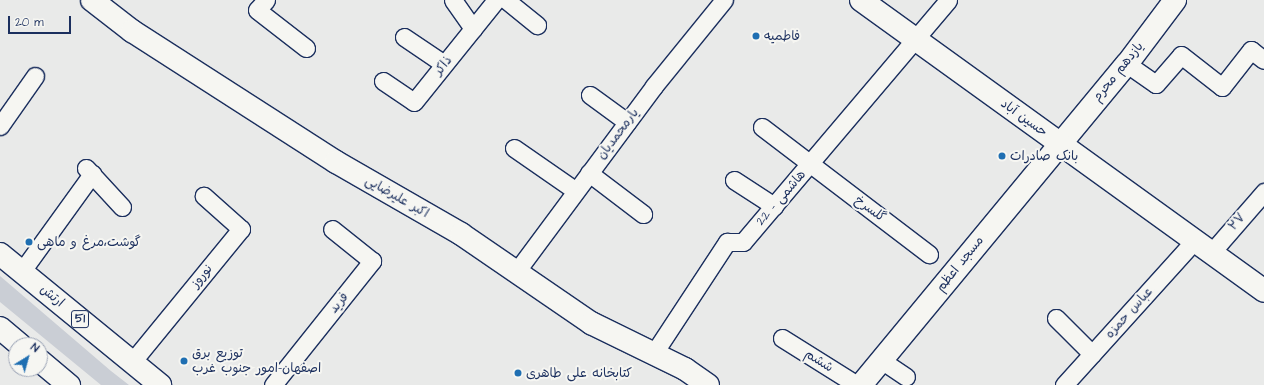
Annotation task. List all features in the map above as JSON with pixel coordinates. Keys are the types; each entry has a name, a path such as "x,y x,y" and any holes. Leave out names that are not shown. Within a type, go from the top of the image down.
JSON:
{"street":[{"name":"اکبر علیرضایی","path":"92,0 132,31 516,272 591,323 654,354 708,385"},
{"path":"266,0 257,10 306,48"},
{"path":"454,0 473,29"},
{"name":"ذاکر","path":"383,82 414,102 496,0"},
{"path":"506,0 538,25"},
{"name":"یارمحمدیان","path":"516,272 627,122 724,0"},
{"name":"حسین آباد","path":"861,0 1264,291"},
{"name":"هاشمی - 22","path":"654,354 727,242 743,242 917,41 948,0"},
{"name":"یازدهم محرم","path":"1058,143 1127,64 1175,0"},
{"path":"404,37 444,64"},
{"path":"1127,64 1156,84 1181,55 1222,86 1251,50 1264,60"},
{"path":"0,126 35,76"},
{"path":"590,95 627,122"},
{"name":"گلسرخ","path":"762,127 929,254"},
{"name":"مسجد اعظم","path":"861,385 1058,143"},
{"path":"514,148 576,191"},
{"path":"22,271 89,171 122,207"},
{"path":"589,173 643,214"},
{"path":"734,180 774,206"},
{"name":"۲۷","path":"1203,247 1264,192"},
{"name":"نوروز","path":"132,362 241,228 204,196"},
{"name":"فرید","path":"274,385 372,261 332,229"},
{"name":"عباس حمزه","path":"1064,385 1092,354 1203,247"},
{"name":"ارتش","path":"0,254 160,385"},
{"path":"1056,318 1092,354"},
{"path":"0,328 11,337"},
{"name":"ششم","path":"782,338 857,385"},
{"path":"882,360 906,377"},
{"path":"48,368 69,385"}],"shaded area":[{"path":"0,276 129,385 101,385 48,341 48,337 43,337 0,302"}],"place":[{"name":"فاطمیه","path":"756,36"},
{"name":"بانک صادرات","path":"1002,156"},
{"name":"گوشت،مرغ و ماهی","path":"29,242"},
{"name":"توزیع برق اصفهان-امور جنوب غرب","path":"184,361"},
{"name":"کتابخانه علی طاهری","path":"518,373"}]}
